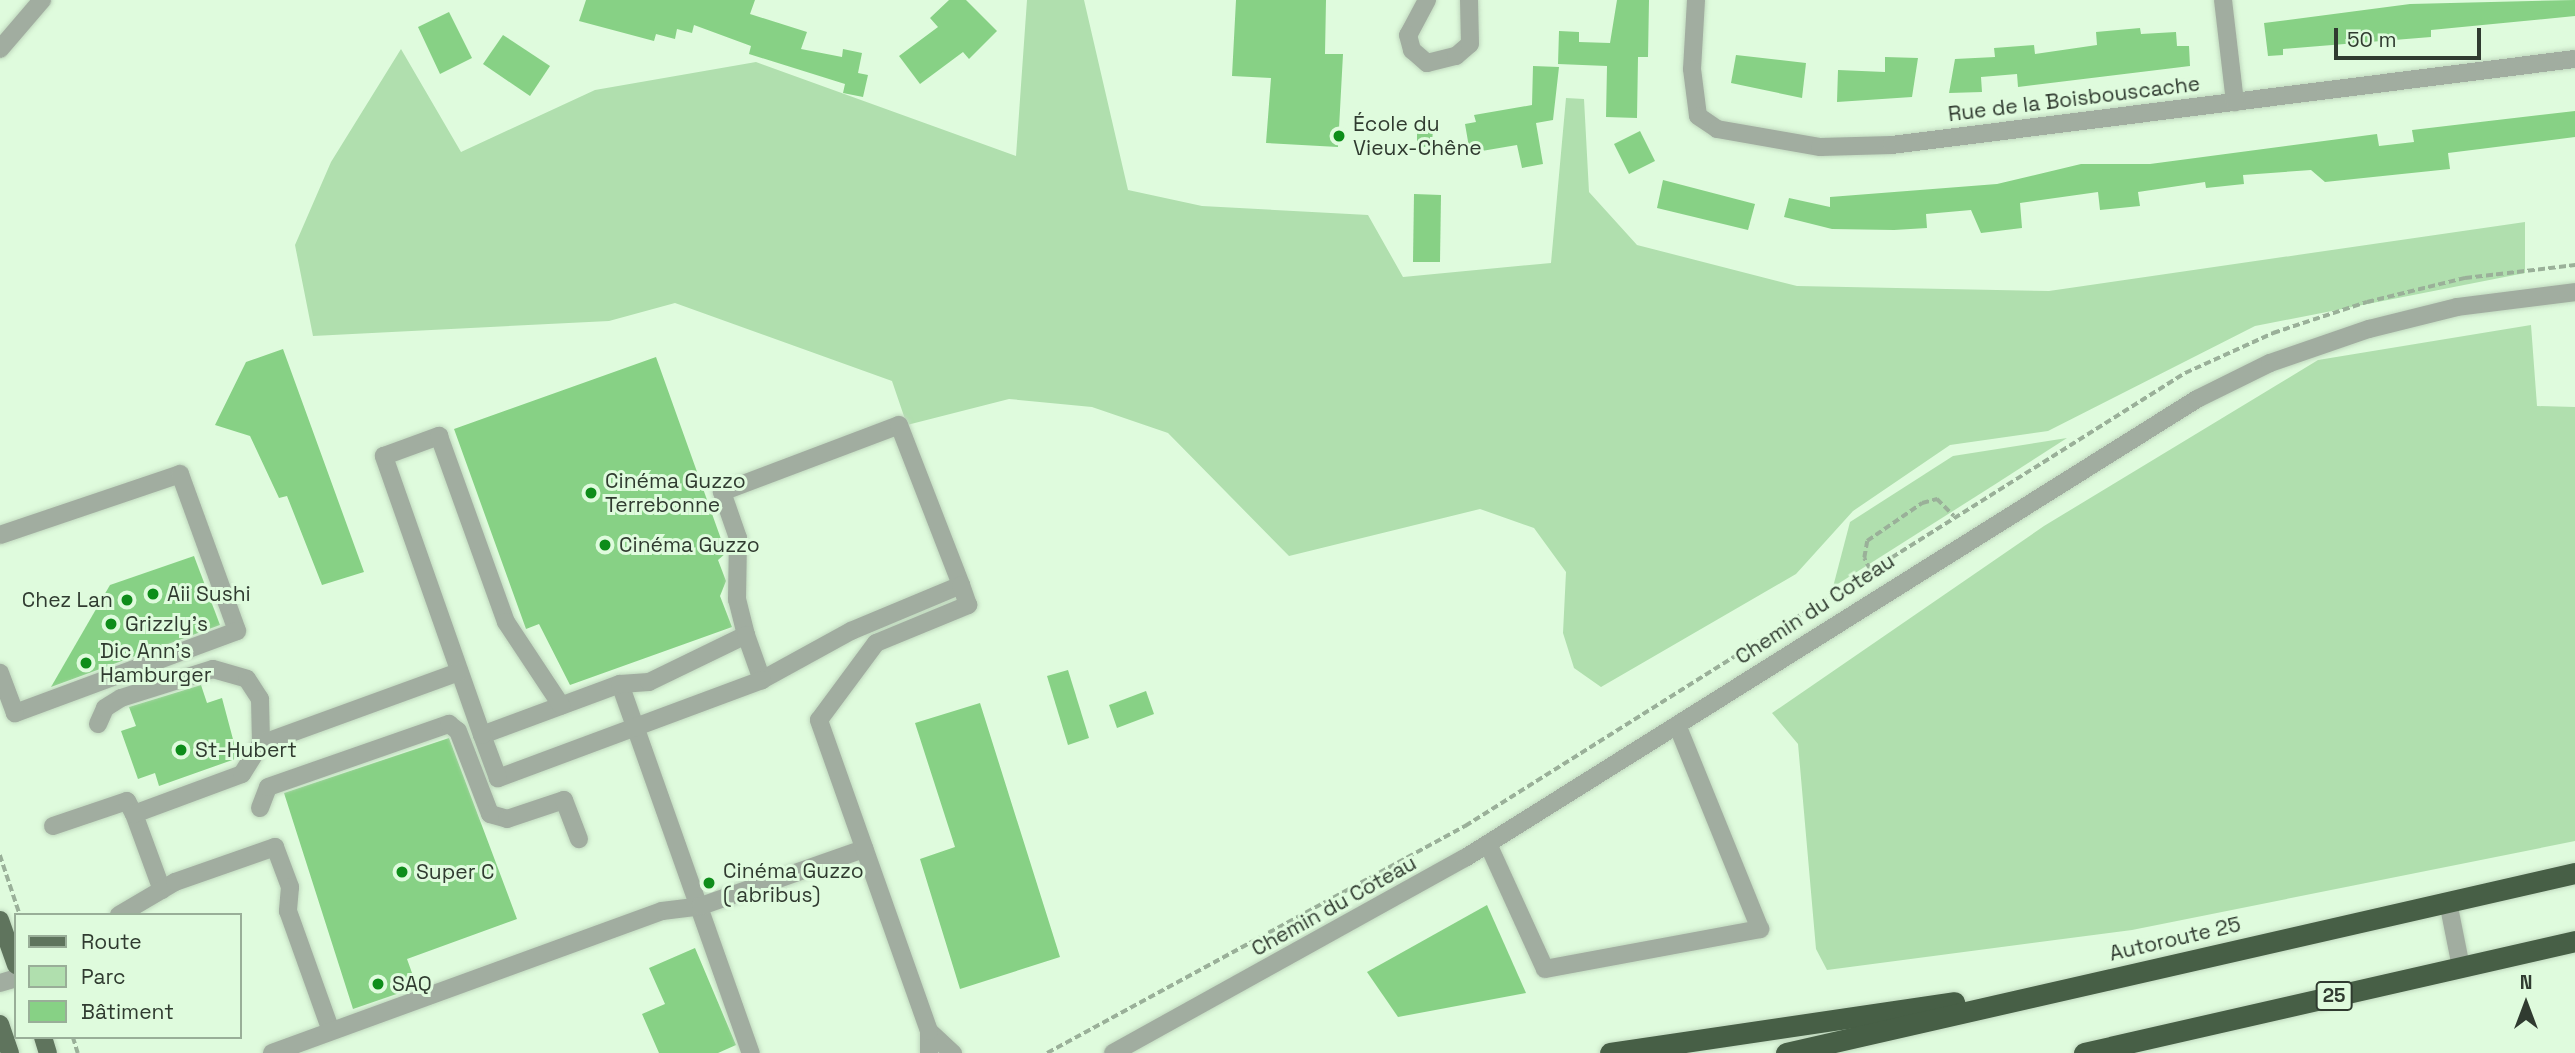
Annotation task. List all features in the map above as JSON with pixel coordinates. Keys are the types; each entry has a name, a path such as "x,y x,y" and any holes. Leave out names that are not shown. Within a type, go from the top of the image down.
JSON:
{"highway":[{"name":"Autoroute 25","path":"1786,1053 2575,873"},
{"name":"25","path":"2084,1053 2575,941"},
{"path":"1609,1053 2112,979"}],"main road":[{"path":"0,920 11,955"},
{"path":"0,1024 8,1053"},
{"path":"0,1049 8,1053"}],"street":[{"path":"23,0 29,20"},
{"path":"0,49 29,20 42,0"},
{"path":"1427,0 1408,35 1412,50 1427,63 1456,56 1470,44 1469,0"},
{"name":"Rue de la Boisbouscache","path":"1696,0 1692,69 1698,116 1717,129 1820,147 1892,145 2575,60"},
{"path":"2223,0 2235,102"},
{"name":"Chemin du Coteau","path":"1114,1053 1488,844 2080,468 2239,377 2390,323 2575,292"},
{"path":"762,680 737,600 738,538 722,492 899,425 968,605 876,643 819,720 929,1031 929,1053"},
{"path":"561,705 506,622 439,436 384,456 498,778 638,729 762,680 851,631 961,585"},
{"path":"0,535 180,474 237,631 15,713 0,673"},
{"path":"482,735 620,684 649,682 746,635"},
{"path":"98,724 105,708 121,698 223,670 247,679 260,699 261,744 242,774 134,814"},
{"path":"261,744 460,672"},
{"path":"620,684 751,1053"},
{"path":"260,808 268,787 449,724 458,731 491,814 507,818 564,800 579,839"},
{"path":"1488,844 1545,969 1760,929 1677,725"},
{"path":"53,826 127,801 162,890"},
{"path":"122,913 162,890 275,847 290,887 288,911 331,1031"},
{"path":"272,1053 662,911 701,906 864,849"},
{"path":"2448,902 2461,967"},
{"path":"929,1031 953,1053"}],"path":[{"path":"1870,569 1864,558 1867,541 1922,503 1937,499 1954,516"},
{"name":"Chemin du Coteau","path":"1047,1053 1417,854"},
{"path":"0,855 19,913"}],"green space":[{"path":"1027,0 1084,0 1128,190 1202,206 1368,215 1403,277 1551,263 1566,98 1584,99 1589,192 1637,245 1797,286 2049,291 2525,222 2525,273 2255,326 2048,431 1950,445 1853,511 1796,574 1601,687 1574,668 1563,633 1566,572 1534,528 1480,509 1289,556 1168,433 1092,407 1009,399 907,425 892,381 675,303 609,321 313,336 295,245 331,162 401,49 461,152 595,90 756,62 1016,156"},
{"path":"2531,325 2537,406 2575,407 2575,841 2132,930 1827,970 1816,949 1798,744 1772,713 2044,526 2318,360"},
{"path":"2067,438 1833,587 1850,522 1953,456"}],"building":[{"path":"586,0 755,0 750,14 807,32 801,49 842,57 843,49 862,53 858,73 868,75 863,97 843,93 845,84 749,54 751,46 694,25 692,33 677,29 675,39 656,34 654,41 579,21"},
{"path":"949,0 966,0 997,31 969,59 963,52 920,84 899,56 938,27 930,18"},
{"path":"1236,0 1326,0 1325,54 1343,54 1338,147 1266,143 1271,78 1232,76"},
{"path":"1617,0 1649,0 1648,57 1638,57 1637,118 1606,117 1607,66 1558,64 1559,31 1579,32 1579,42 1610,43"},
{"path":"2575,0 2575,16 2431,30 2431,37 2283,49 2283,55 2268,56 2264,23 2410,4"},
{"path":"449,12 472,58 440,74 418,27"},
{"path":"2140,28 2141,34 2176,32 2177,46 2189,46 2190,66 2018,87 2017,74 1981,77 1982,92 1949,93 1955,59 1995,57 1994,48 2034,45 2035,54 2097,45 2096,32"},
{"path":"503,35 550,66 530,96 483,64"},
{"path":"1736,55 1806,63 1802,98 1731,83"},
{"path":"1885,57 1918,58 1912,97 1837,102 1838,70 1885,72"},
{"path":"1533,66 1559,67 1553,120 1536,123 1543,164 1522,168 1517,145 1470,153 1465,124 1476,122 1474,115 1532,105"},
{"path":"2575,111 2575,137 2448,153 2450,169 2325,182 2311,170 2243,175 2244,184 2206,188 2205,182 2138,192 2140,206 2100,210 2098,192 2020,203 2022,228 1981,233 1971,210 1926,214 1927,228 1894,230 1832,229 1784,217 1789,198 1830,207 1830,197 1997,184 2081,164 2150,164 2377,134 2379,146 2414,142 2412,130"},
{"path":"1417,126 1433,126 1432,147 1417,147"},
{"path":"1640,131 1655,161 1629,174 1614,144"},
{"path":"1663,180 1755,204 1748,230 1657,208"},
{"path":"1414,194 1441,195 1440,262 1413,262"},
{"path":"283,349 364,572 322,585 287,496 279,498 250,436 215,425 246,362"},
{"name":"Cinéma Guzzo Terrebonne","path":"656,357 726,553 718,560 726,581 720,596 732,627 570,685 539,624 526,629 454,429"},
{"path":"194,556 220,625 51,687 110,585"},
{"path":"1068,670 1089,738 1068,745 1047,676"},
{"path":"201,685 207,703 222,698 238,758 159,786 155,773 138,779 121,731 136,726 129,707"},
{"path":"1146,691 1154,714 1117,728 1109,705"},
{"path":"980,703 1060,957 960,989 920,859 955,847 915,723"},
{"path":"449,738 517,919 407,959 417,987 353,1009 284,793"},
{"path":"1487,905 1526,993 1398,1017 1367,972"},
{"path":"695,948 736,1045 718,1053 659,1053 642,1014 665,1004 649,968"}],"place":[{"name":"École du Vieux-Chêne","path":"1339,136"},
{"name":"Cinéma Guzzo Terrebonne","path":"591,493"},
{"name":"Cinéma Guzzo","path":"605,545"},
{"name":"Aii Sushi","path":"153,594"},
{"name":"Chez Lan","path":"127,600"},
{"name":"Grizzly's","path":"111,624"},
{"name":"Dic Ann's Hamburger","path":"86,663"},
{"name":"St-Hubert","path":"181,750"},
{"name":"Super C","path":"402,872"},
{"name":"Cinéma Guzzo ( abribus)","path":"709,883"},
{"name":"SAQ","path":"378,984"}]}
